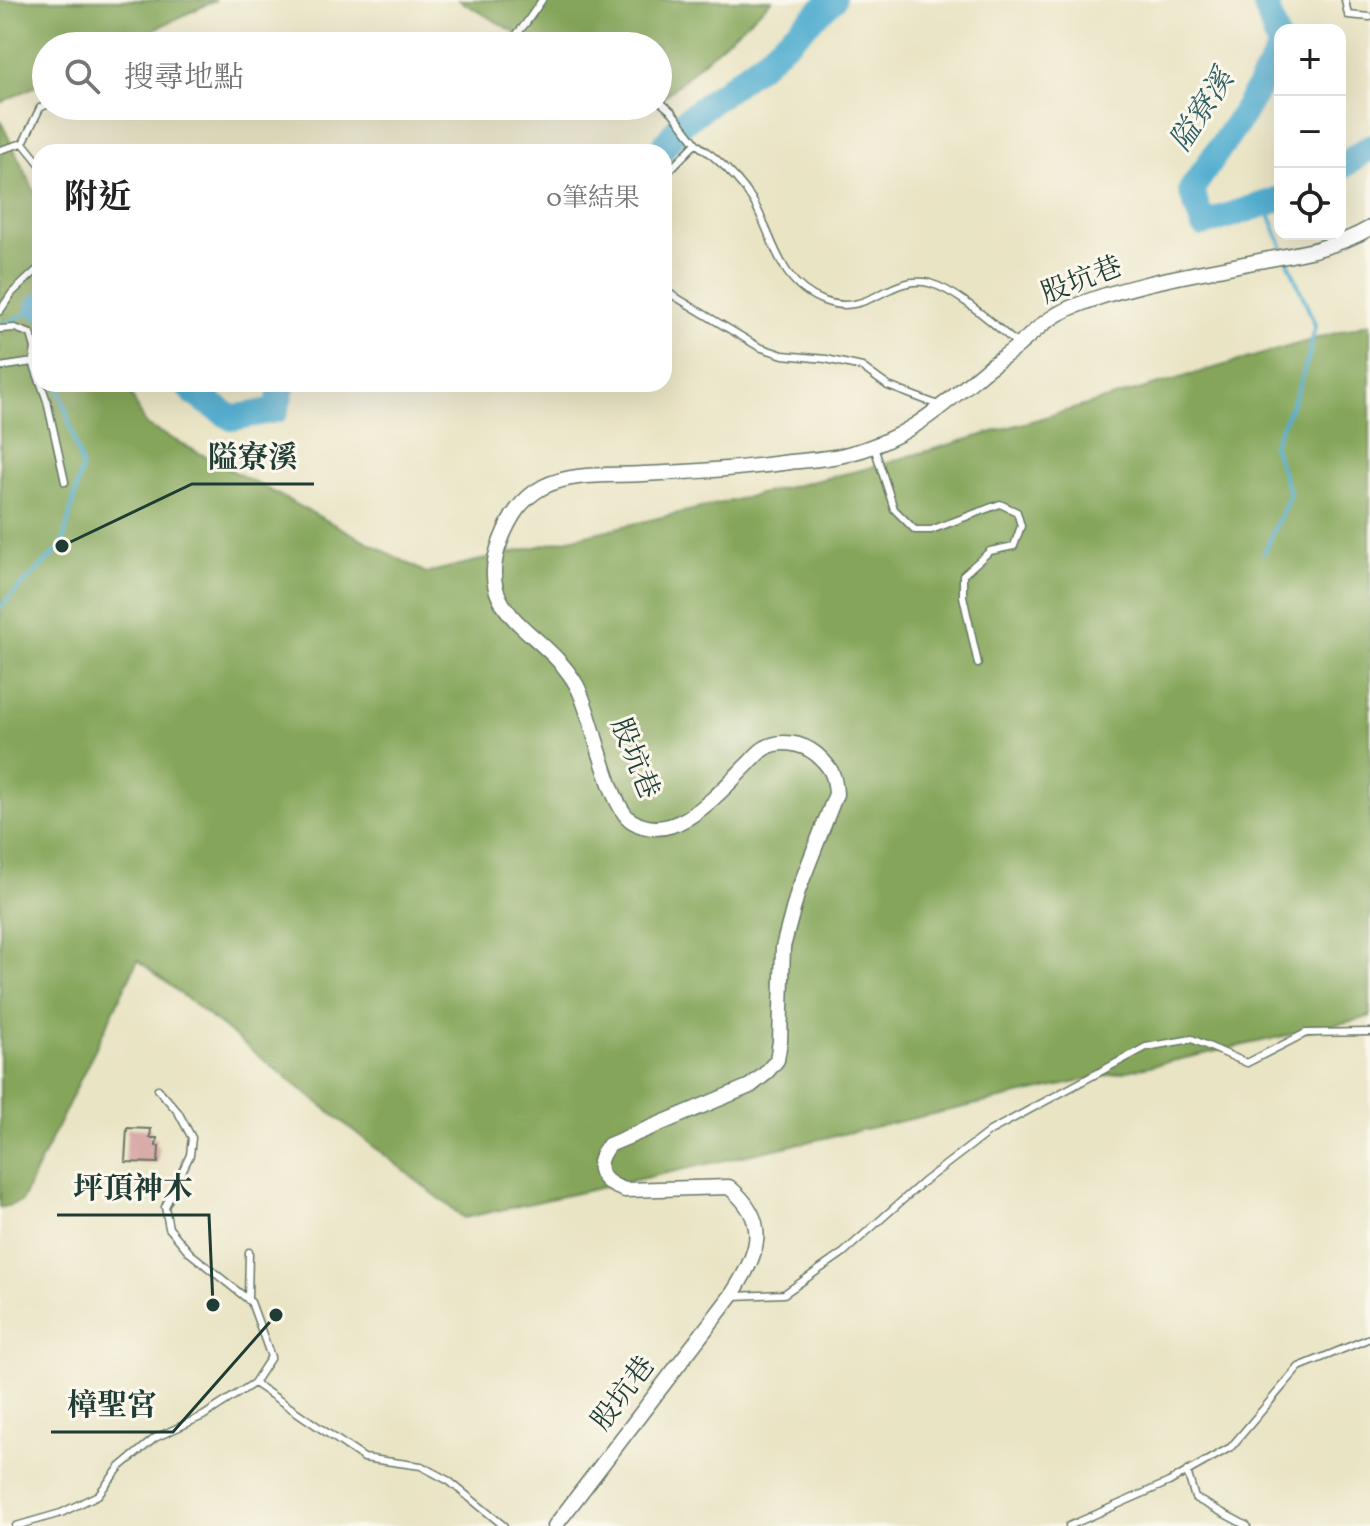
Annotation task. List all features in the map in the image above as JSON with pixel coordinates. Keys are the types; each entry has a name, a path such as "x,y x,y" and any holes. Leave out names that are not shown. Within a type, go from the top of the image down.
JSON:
{"street":[{"name":"股坑巷","path":"555,1526 731,1296 751,1265 757,1240 753,1215 742,1198 729,1187 625,1190 612,1186 601,1174 598,1165 609,1145 750,1086 777,1060 783,947 798,891 836,794 835,777 823,760 807,748 786,742 765,748 708,804 682,822 660,829 632,821 622,812 614,793 578,687 559,660 513,620 501,604 493,580 496,552 507,523 521,502 546,486 573,478 739,469 841,456 874,447 942,407 1046,320 1071,308 1117,292 1320,249 1370,228"}],"lane":[{"path":"519,32 542,0"},
{"path":"1345,0 1348,15 1370,17"},
{"path":"672,112 701,149 714,157 752,199 784,269 804,289 824,301 849,306 906,282 927,283 951,291 1019,345"},
{"path":"0,150 23,143 34,120"},
{"path":"23,143 32,154"},
{"path":"672,168 696,143"},
{"path":"0,311 12,293 32,274"},
{"path":"672,295 759,347 783,355 826,359 862,367 888,386 942,407"},
{"path":"0,329 15,328 31,334 32,338"},
{"path":"0,367 32,362"},
{"path":"44,392 65,482"},
{"path":"874,447 894,509 915,530 931,530 1000,504 1017,512 1021,526 1014,546 990,551 963,575 963,596 978,664"},
{"path":"731,1296 784,1294 843,1253 923,1182 990,1131 1146,1047 1192,1039 1247,1063 1306,1033 1370,1032"},
{"path":"16,1526 61,1513 98,1495 120,1467 155,1438 203,1416 254,1383 271,1357 251,1302 190,1253 169,1228 165,1207 190,1155 192,1138 178,1112 158,1089"},
{"path":"248,1300 249,1252"},
{"path":"1069,1526 1169,1482 1231,1447 1299,1367 1370,1338"},
{"path":"254,1383 364,1458 421,1466 449,1481 504,1526"},
{"path":"1187,1471 1195,1498 1247,1526"}],"green space":[{"path":"0,0 216,0 149,32 32,32 32,88 0,103"},
{"path":"459,0 772,0 672,89 672,32 515,32"},
{"path":"0,120 32,186 32,392 130,392 146,425 426,573 865,469 1370,323 1370,1017 464,1218 138,960 21,1202 0,1208"}],"building":[{"path":"127,1128 151,1129 150,1138 157,1138 156,1146 159,1146 158,1163 125,1162"}],"waterway":[{"name":"隘寮溪","path":"666,144 681,124 765,61 833,0"},
{"name":"隘寮溪","path":"1264,0 1274,30"},
{"name":"隘寮溪","path":"1274,60 1243,114 1191,190 1203,224 1274,201"},
{"name":"隘寮溪","path":"1346,164 1370,147"},
{"path":"1265,204 1285,253"},
{"path":"1264,553 1290,494 1273,445 1297,393 1315,325 1288,261"},
{"path":"0,323 2,325 32,310"},
{"name":"隘寮溪","path":"0,607 62,546 82,467 60,392"},
{"name":"隘寮溪","path":"193,392 232,418 276,410 281,392"}],"place":[{"name":"隘寮溪","path":"62,546"},
{"name":"坪頂神木","path":"213,1305"},
{"name":"樟聖宮","path":"276,1315"}]}
